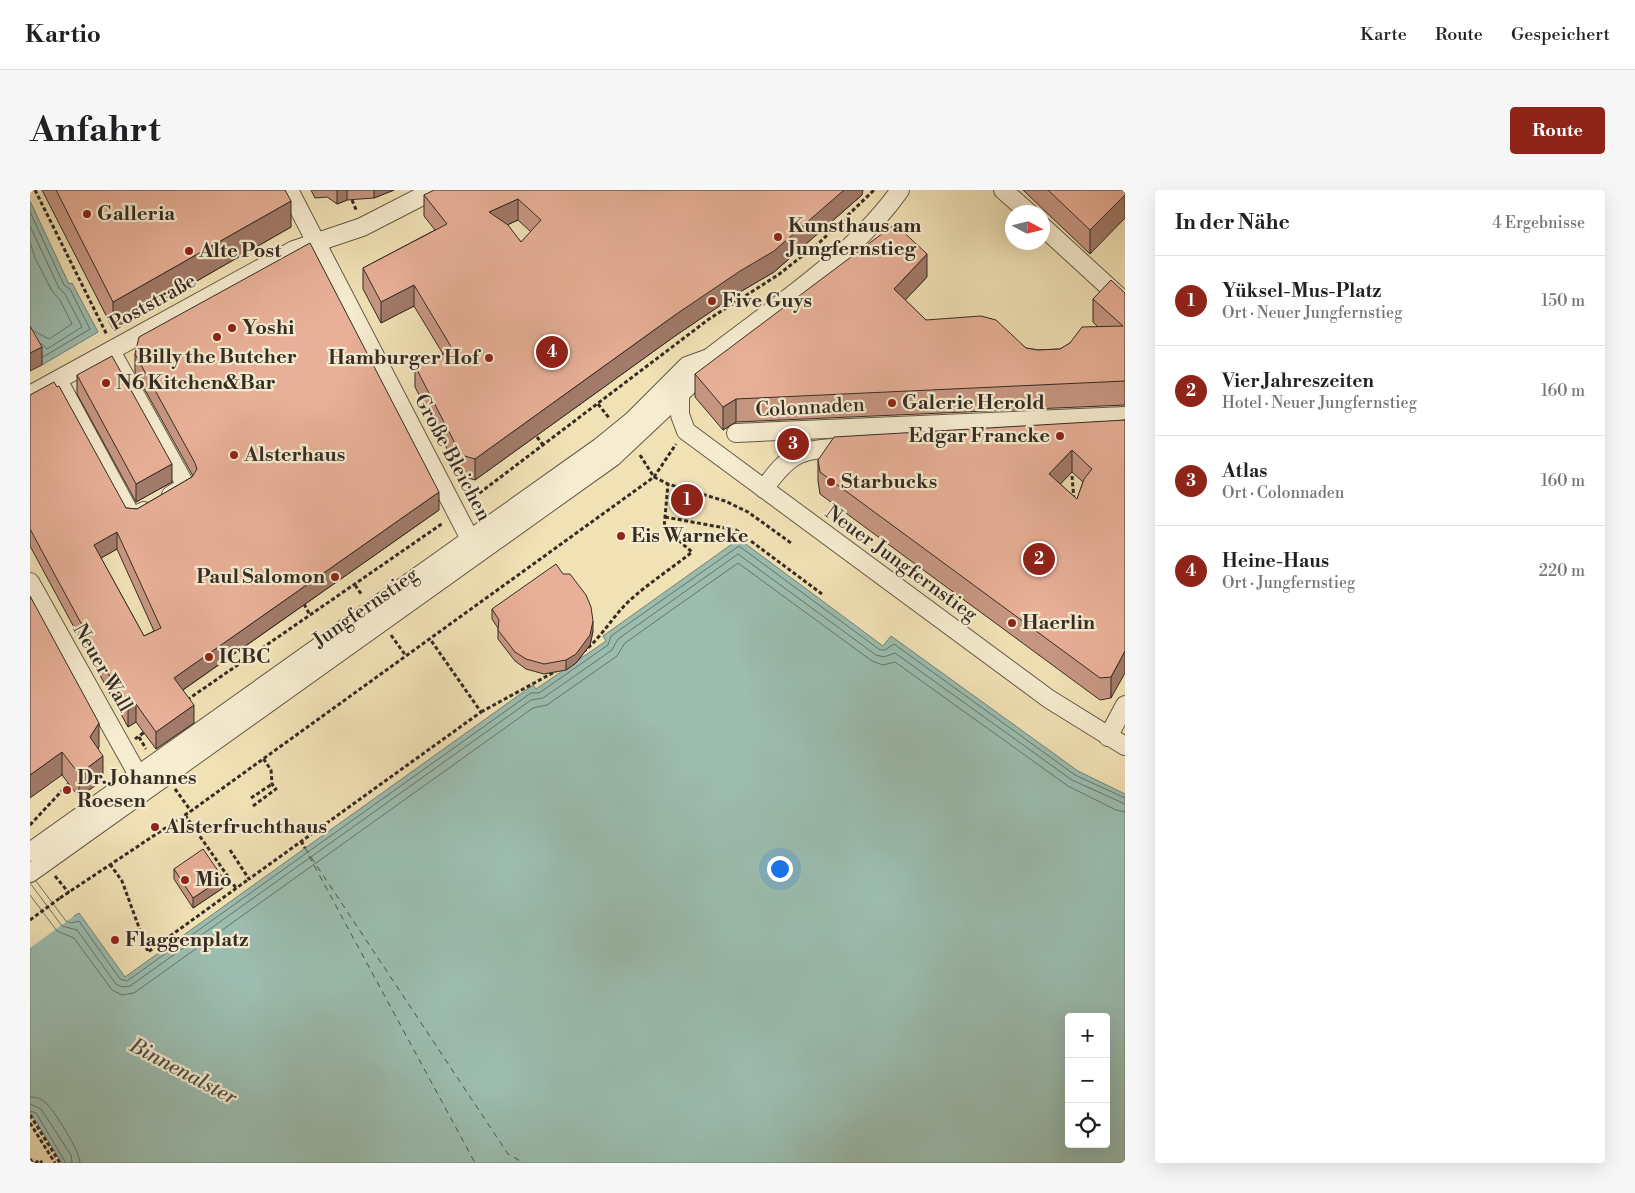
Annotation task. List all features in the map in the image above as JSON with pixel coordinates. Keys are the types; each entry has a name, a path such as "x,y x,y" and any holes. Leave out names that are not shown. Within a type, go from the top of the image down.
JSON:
{"street":[{"name":"Große Bleichen","path":"290,190 470,539 472,546 468,561"},
{"name":"Poststraße","path":"30,395 294,250 362,227 434,190"},
{"path":"1003,190 1020,205"},
{"name":"Jungfernstieg","path":"32,864 138,775 617,434 686,366 709,358 839,257 868,229 897,194"},
{"path":"1050,233 1125,302"},
{"path":"58,380 132,517 144,518 186,486 112,350"},
{"name":"Jungfernstieg","path":"32,864 468,561 614,457 696,379 709,358"},
{"name":"Neuer Jungfernstieg","path":"680,394 680,415 686,431 1049,699 1125,746"},
{"name":"Colonnaden","path":"736,433 1034,422 1125,416"},
{"name":"Colonnaden","path":"985,439 1034,422 1125,432"},
{"name":"Colonnaden","path":"764,489 782,466 799,453 816,449 866,446"},
{"name":"Neuer Wall","path":"30,582 138,775"},
{"path":"1108,737 1125,705"}],"path":[{"path":"35,190 112,350"},
{"path":"180,705 356,586 456,513 474,496 709,319 778,275 820,242 874,190"},
{"path":"598,404 612,421"},
{"path":"537,436 544,445"},
{"path":"30,920 68,892 191,811 654,477 680,438"},
{"path":"635,448 654,477 668,484 725,501 748,512 790,543"},
{"path":"1072,476 1074,506"},
{"path":"582,653 598,641 601,633 627,603 692,552 664,528 668,484"},
{"path":"665,516 736,530 822,594"},
{"path":"304,604 310,616"},
{"path":"390,634 406,656"},
{"path":"430,639 480,712"},
{"path":"110,864 122,881 148,952 480,712 532,682 551,675 566,665"},
{"path":"187,700 189,706"},
{"path":"138,737 152,726"},
{"path":"253,806 276,789 272,784 272,770 263,758"},
{"path":"30,825 64,786 73,780 76,784"},
{"path":"169,782 191,811"},
{"path":"251,798 272,784"},
{"path":"185,815 236,888"},
{"path":"301,841 305,848"},
{"path":"230,850 249,879"},
{"path":"56,877 68,892"},
{"path":"30,1115 60,1163"},
{"path":"30,1123 55,1163"},
{"path":"30,1159 34,1163 40,1160 42,1163"}],"water":[{"path":"30,201 69,284 72,283 98,332 42,365 30,346"},
{"name":"Binnenalster","path":"739,539 883,646 891,636 1078,771 1125,794 1125,1163 62,1163 30,1112 30,864 71,918 79,913 125,977 533,685 536,689 606,641 603,636"}],"pier":[{"path":"30,862 74,916 30,948"}],"building":[{"path":"56,190 285,190 291,201 113,302"},
{"path":"434,190 844,190 774,251 740,271 675,315 475,459 461,455 415,366 453,350 414,285 381,302 363,268 447,224 424,195","holes":["518,199 541,220 521,242 508,225 489,212"]},
{"path":"1048,190 1125,190 1125,195 1090,230"},
{"path":"895,224 927,254 894,289 926,320 981,316 996,320 1026,348 1038,350 1060,349 1070,343 1082,327 1123,326 1093,299 1111,280 1125,293 1125,381 736,399 723,407 695,374"},
{"path":"310,243 439,492 174,678 194,705 156,732 136,704 128,710 30,529 30,395 54,382 57,387 59,386 126,508 137,509 192,477 197,469 135,354 139,337","holes":["117,532 161,628 144,636 94,545"]},
{"path":"30,326 42,347 30,353"},
{"path":"112,356 172,464 136,484 77,375"},
{"path":"1125,420 1125,651 1111,677 1100,678 820,472 818,460 834,437","holes":["1072,450 1092,469 1084,479 1077,499 1049,474"]},
{"path":"556,564 563,574 570,574 586,595 591,607 593,621 590,635 576,654 566,660 544,664 526,659 515,652 498,630 499,620 492,609"},
{"path":"30,596 99,723 90,737 103,756 79,774 62,752 30,775"},
{"path":"203,849 223,878 193,898 174,869"}],"ferry route":[{"path":"305,848 508,1154 524,1163"},
{"path":"309,856 475,1163"}],"place":[{"name":"Galleria","path":"87,214"},
{"name":"Kunsthaus am Jungfernstieg","path":"778,237"},
{"name":"Alte Post","path":"189,251"},
{"name":"Five Guys","path":"712,301"},
{"name":"Yoshi","path":"232,328"},
{"name":"Billy the Butcher","path":"217,337"},
{"name":"Heine-Haus","path":"552,352"},
{"name":"Hamburger Hof","path":"489,358"},
{"name":"N6 Kitchen&Bar","path":"106,383"},
{"name":"Galerie Herold","path":"892,403"},
{"name":"Edgar Francke","path":"1060,436"},
{"name":"Atlas","path":"793,444"},
{"name":"Alsterhaus","path":"234,455"},
{"name":"Starbucks","path":"831,482"},
{"name":"Yüksel-Mus-Platz","path":"687,500"},
{"name":"Eis Warneke","path":"621,536"},
{"name":"Vier Jahreszeiten","path":"1039,559"},
{"name":"Paul Salomon","path":"335,577"},
{"name":"Haerlin","path":"1012,623"},
{"name":"ICBC","path":"209,657"},
{"name":"Dr. Johannes Roesen","path":"67,790"},
{"name":"Alsterfruchthaus","path":"155,827"},
{"name":"Mio","path":"185,880"},
{"name":"Flaggenplatz","path":"115,940"}]}
